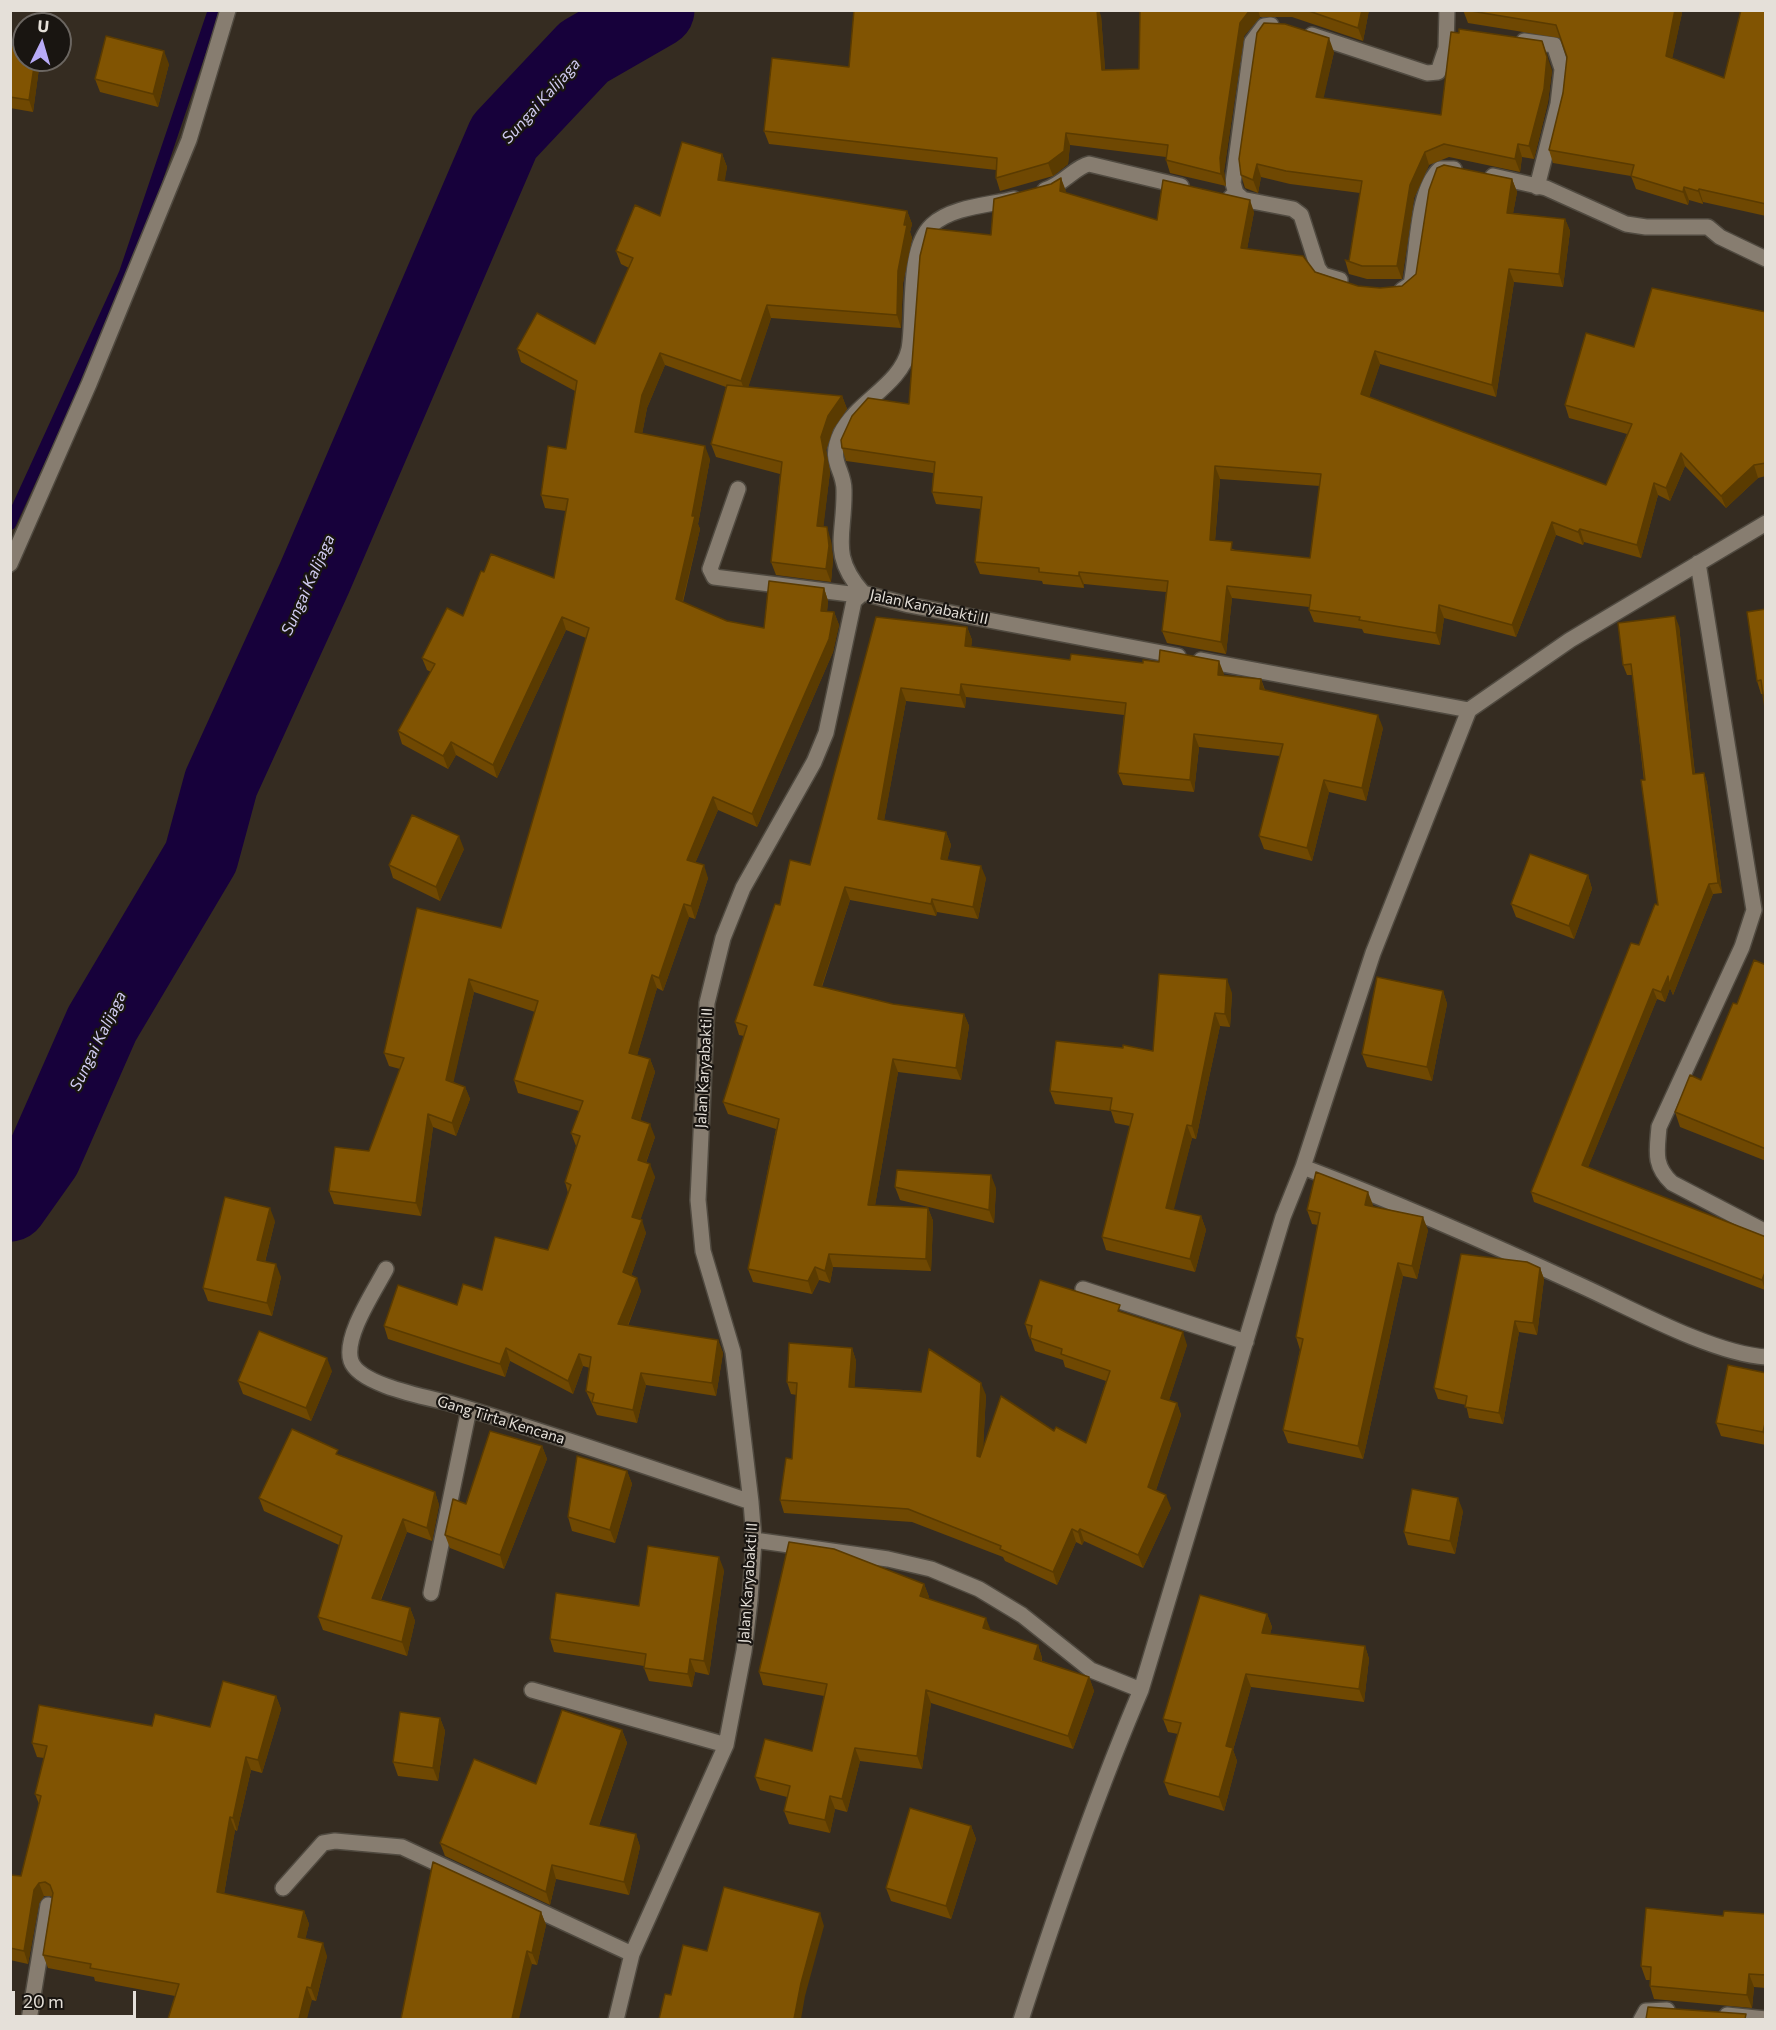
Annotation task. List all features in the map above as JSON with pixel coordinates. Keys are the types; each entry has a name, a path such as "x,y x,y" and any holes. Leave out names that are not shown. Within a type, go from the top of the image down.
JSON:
{"street":[{"path":"10,564 89,384 189,140 228,10"},
{"path":"1302,31 1427,73 1438,72 1453,31 1446,10"},
{"path":"1245,201 1236,193 1234,172 1252,42 1265,18 1284,26"},
{"path":"1508,38 1554,45 1562,69 1558,104 1537,187"},
{"path":"861,594 847,574 839,545 844,488 836,468 836,453 842,433 903,365 909,348 911,297 922,238 932,225 947,215 1053,187 1068,180 1080,166 1089,164 1191,188"},
{"path":"1385,291 1405,289 1411,284 1424,200 1434,174 1447,167 1537,187 1588,206 1626,224 1646,227 1708,227 1720,237 1766,259"},
{"path":"1212,193 1293,209 1301,214 1315,262 1323,274 1354,285"},
{"path":"738,489 710,569 714,577 861,594"},
{"path":"1021,2019 1107,1771 1141,1690 1283,1217 1303,1167 1373,953 1469,711 1570,640 1766,523"},
{"path":"1698,563 1760,909 1659,1127 1657,1154 1661,1172 1672,1183 1766,1232"},
{"name":"Jalan Karyabakti II","path":"616,2019 632,1954 726,1745 744,1651 754,1540 733,1352 713,1291 701,1230 698,1200 707,1003 723,938 743,888 814,762 826,733 854,601 861,594 1469,711"},
{"path":"1303,1167 1463,1232 1679,1330 1743,1353 1766,1357"},
{"name":"Gang Tirta Kencana","path":"386,1269 362,1313 350,1345 351,1361 357,1370 371,1381 468,1409 751,1502"},
{"path":"1083,1289 1246,1342"},
{"path":"431,1593 468,1409"},
{"path":"754,1540 888,1558 931,1569 979,1589 1022,1614 1091,1670 1141,1690"},
{"path":"532,1690 726,1745"},
{"path":"283,1888 323,1843 335,1841 402,1847 632,1954"},
{"path":"29,2019 48,1905"},
{"path":"1641,2019 1646,2011 1681,2010"},
{"path":"1713,2013 1766,2019"}],"building":[{"path":"854,10 1097,10 1102,70 1139,69 1140,10 1250,10 1240,23 1220,158 1221,174 1166,160 1168,145 1066,133 1064,151 1048,163 996,178 997,158 764,131 772,58 849,67"},
{"path":"1306,10 1362,10 1358,28"},
{"path":"1465,10 1675,10 1666,56 1724,78 1741,10 1766,10 1766,204 1699,189 1698,191 1684,187 1683,192 1631,176 1634,165 1549,150 1563,93 1567,57 1556,25"},
{"path":"1264,23 1285,24 1329,38 1316,97 1441,115 1451,32 1459,33 1459,29 1542,41 1547,57 1544,89 1529,146 1518,144 1515,159 1444,144 1425,152 1410,185 1397,266 1362,266 1345,260 1349,261 1362,181 1286,171 1257,164 1253,180 1241,175 1239,159 1257,33"},
{"path":"106,36 164,51 153,94 95,79"},
{"path":"10,46 12,46 12,72 33,72 29,100 10,97"},
{"path":"682,142 722,154 718,180 907,211 904,225 907,225 898,271 897,315 767,305 741,381 660,353 642,395 635,432 705,446 692,516 695,516 676,599 727,621 764,628 769,581 824,588 821,611 834,612 829,639 752,814 713,797 687,860 704,865 691,906 684,904 659,978 652,975 629,1053 650,1059 632,1118 650,1124 638,1160 650,1164 632,1217 642,1220 623,1272 637,1278 618,1324 718,1340 712,1383 641,1373 633,1410 592,1402 594,1394 586,1391 591,1357 579,1354 568,1381 506,1348 500,1364 384,1326 398,1285 457,1305 463,1284 482,1290 495,1237 548,1250 571,1185 565,1182 580,1136 571,1133 583,1101 514,1080 538,1001 469,979 446,1080 465,1087 452,1123 428,1114 416,1203 329,1191 335,1147 369,1151 404,1058 384,1053 417,908 501,928 589,628 562,617 493,765 451,742 443,756 398,731 435,664 422,658 447,608 463,616 481,571 484,572 491,554 554,578 568,499 541,495 548,446 566,449 577,381 517,349 537,313 595,344 633,258 616,251 635,205 660,216"},
{"path":"1444,165 1512,179 1507,213 1565,219 1559,274 1509,269 1492,385 1375,351 1361,394 1606,485 1632,424 1565,405 1586,333 1634,347 1652,288 1766,312 1766,463 1754,465 1721,496 1681,453 1666,488 1654,483 1637,545 1580,529 1578,532 1552,522 1512,625 1439,605 1436,633 1359,620 1360,617 1309,610 1311,595 1227,586 1221,642 1162,631 1168,581 1079,572 1079,576 1039,572 1039,568 975,562 982,497 932,492 935,462 842,448 841,440 852,416 868,398 909,404 920,256 927,228 991,235 994,199 1051,184 1061,178 1060,191 1157,220 1163,180 1250,200 1241,248 1303,256 1315,272 1358,286 1380,288 1402,286 1416,274 1429,190 1437,168","holes":["1215,466 1321,474 1310,558 1231,550 1232,542 1210,540"]},
{"path":"727,385 842,396 828,416 821,437 825,459 817,526 827,527 829,546 826,569 771,562 782,462 711,444"},
{"path":"1766,609 1766,715 1761,680 1757,681 1747,612"},
{"path":"1675,616 1693,774 1704,773 1718,883 1709,884 1669,985 1668,976 1661,992 1653,989 1582,1165 1766,1237 1766,1270 1762,1280 1531,1192 1631,943 1639,945 1655,904 1658,905 1641,780 1645,780 1631,664 1623,665 1618,623"},
{"path":"876,617 967,627 965,646 1070,660 1071,654 1143,663 1143,660 1159,662 1160,650 1219,661 1218,675 1261,679 1260,689 1378,715 1362,788 1324,780 1307,848 1259,836 1283,744 1194,734 1190,780 1118,773 1126,703 961,684 960,695 901,688 878,819 946,832 941,859 981,866 973,907 932,899 931,904 845,887 814,985 893,1004 964,1014 956,1068 893,1059 868,1205 928,1208 926,1259 829,1254 825,1271 815,1267 808,1281 748,1269 779,1119 723,1102 747,1026 735,1022 775,904 780,905 790,860 810,865"},
{"path":"412,815 459,836 436,887 389,865"},
{"path":"1530,854 1588,875 1569,926 1511,904"},
{"path":"1754,960 1766,965 1766,1149 1675,1112 1690,1075 1701,1080 1733,1003 1737,1004"},
{"path":"1159,974 1227,979 1225,1014 1215,1013 1192,1126 1187,1125 1166,1208 1201,1216 1190,1259 1102,1237 1133,1114 1110,1110 1112,1098 1050,1091 1056,1041 1123,1048 1123,1045 1153,1051"},
{"path":"1377,977 1443,991 1427,1067 1362,1054"},
{"path":"897,1170 991,1175 989,1210 895,1187"},
{"path":"1316,1172 1368,1192 1365,1205 1423,1217 1412,1266 1398,1263 1358,1446 1283,1430 1303,1339 1296,1337 1320,1213 1307,1210"},
{"path":"225,1197 270,1208 257,1260 276,1264 267,1303 203,1288"},
{"path":"1461,1254 1527,1262 1540,1268 1533,1323 1515,1321 1499,1413 1465,1407 1467,1396 1434,1388"},
{"path":"1040,1280 1120,1305 1118,1311 1183,1332 1161,1398 1177,1403 1148,1487 1166,1495 1138,1555 1080,1529 1078,1532 1072,1529 1053,1572 1000,1549 1001,1546 908,1509 780,1500 786,1458 792,1459 797,1383 787,1382 789,1343 852,1348 849,1387 921,1392 929,1349 981,1383 977,1456 980,1457 1001,1396 1054,1431 1056,1427 1086,1443 1110,1371 1061,1354 1062,1349 1030,1338 1032,1326 1025,1324"},
{"path":"259,1331 327,1358 306,1408 238,1381"},
{"path":"1728,1365 1766,1373 1766,1419 1763,1432 1716,1423"},
{"path":"292,1429 338,1450 336,1454 435,1492 427,1528 403,1519 372,1598 410,1608 402,1642 318,1617 342,1536 259,1498"},
{"path":"490,1431 542,1446 500,1555 445,1535 453,1499 466,1504"},
{"path":"577,1456 627,1471 610,1530 568,1517"},
{"path":"1412,1489 1458,1498 1450,1541 1404,1532"},
{"path":"789,1542 834,1549 924,1584 920,1596 986,1618 983,1628 1038,1645 1034,1659 1089,1677 1068,1736 926,1690 917,1756 855,1748 842,1799 830,1796 825,1820 784,1811 790,1786 755,1777 765,1739 812,1751 827,1684 759,1672"},
{"path":"648,1546 719,1557 704,1661 690,1659 688,1674 644,1668 646,1654 550,1639 556,1593 639,1606"},
{"path":"1200,1595 1267,1614 1262,1633 1365,1646 1359,1689 1246,1674 1226,1746 1233,1748 1219,1797 1164,1782 1181,1723 1163,1719"},
{"path":"223,1681 276,1696 258,1760 246,1757 233,1818 230,1817 217,1892 304,1911 298,1937 323,1943 311,1988 307,1987 299,2019 168,2019 179,1984 90,1968 91,1964 43,1955 53,1893 50,1885 45,1882 39,1883 34,1890 24,1951 10,1948 10,1875 21,1876 41,1796 35,1794 47,1746 32,1743 39,1705 152,1726 155,1714 210,1727"},
{"path":"562,1710 622,1730 590,1824 636,1834 624,1882 552,1865 546,1892 440,1843 474,1759 536,1784"},
{"path":"400,1712 440,1718 433,1768 393,1762"},
{"path":"910,1808 971,1826 946,1906 886,1888"},
{"path":"433,1862 541,1912 532,1953 527,1951 512,2019 401,2019"},
{"path":"724,1887 820,1913 794,2019 659,2019 665,1994 671,1995 683,1945 707,1951"},
{"path":"1646,1908 1723,1916 1724,1911 1766,1914 1766,1975 1749,1974 1747,1995 1650,1986 1651,1967 1641,1966"},
{"path":"1648,2007 1746,2014 1745,2019 1646,2019"}],"waterway":[{"path":"10,524 125,273 214,10"},
{"name":"Sungai Kalijaga","path":"10,1204 44,1156 102,1024 201,857 221,783 314,579 504,137 584,52 657,10"}]}
